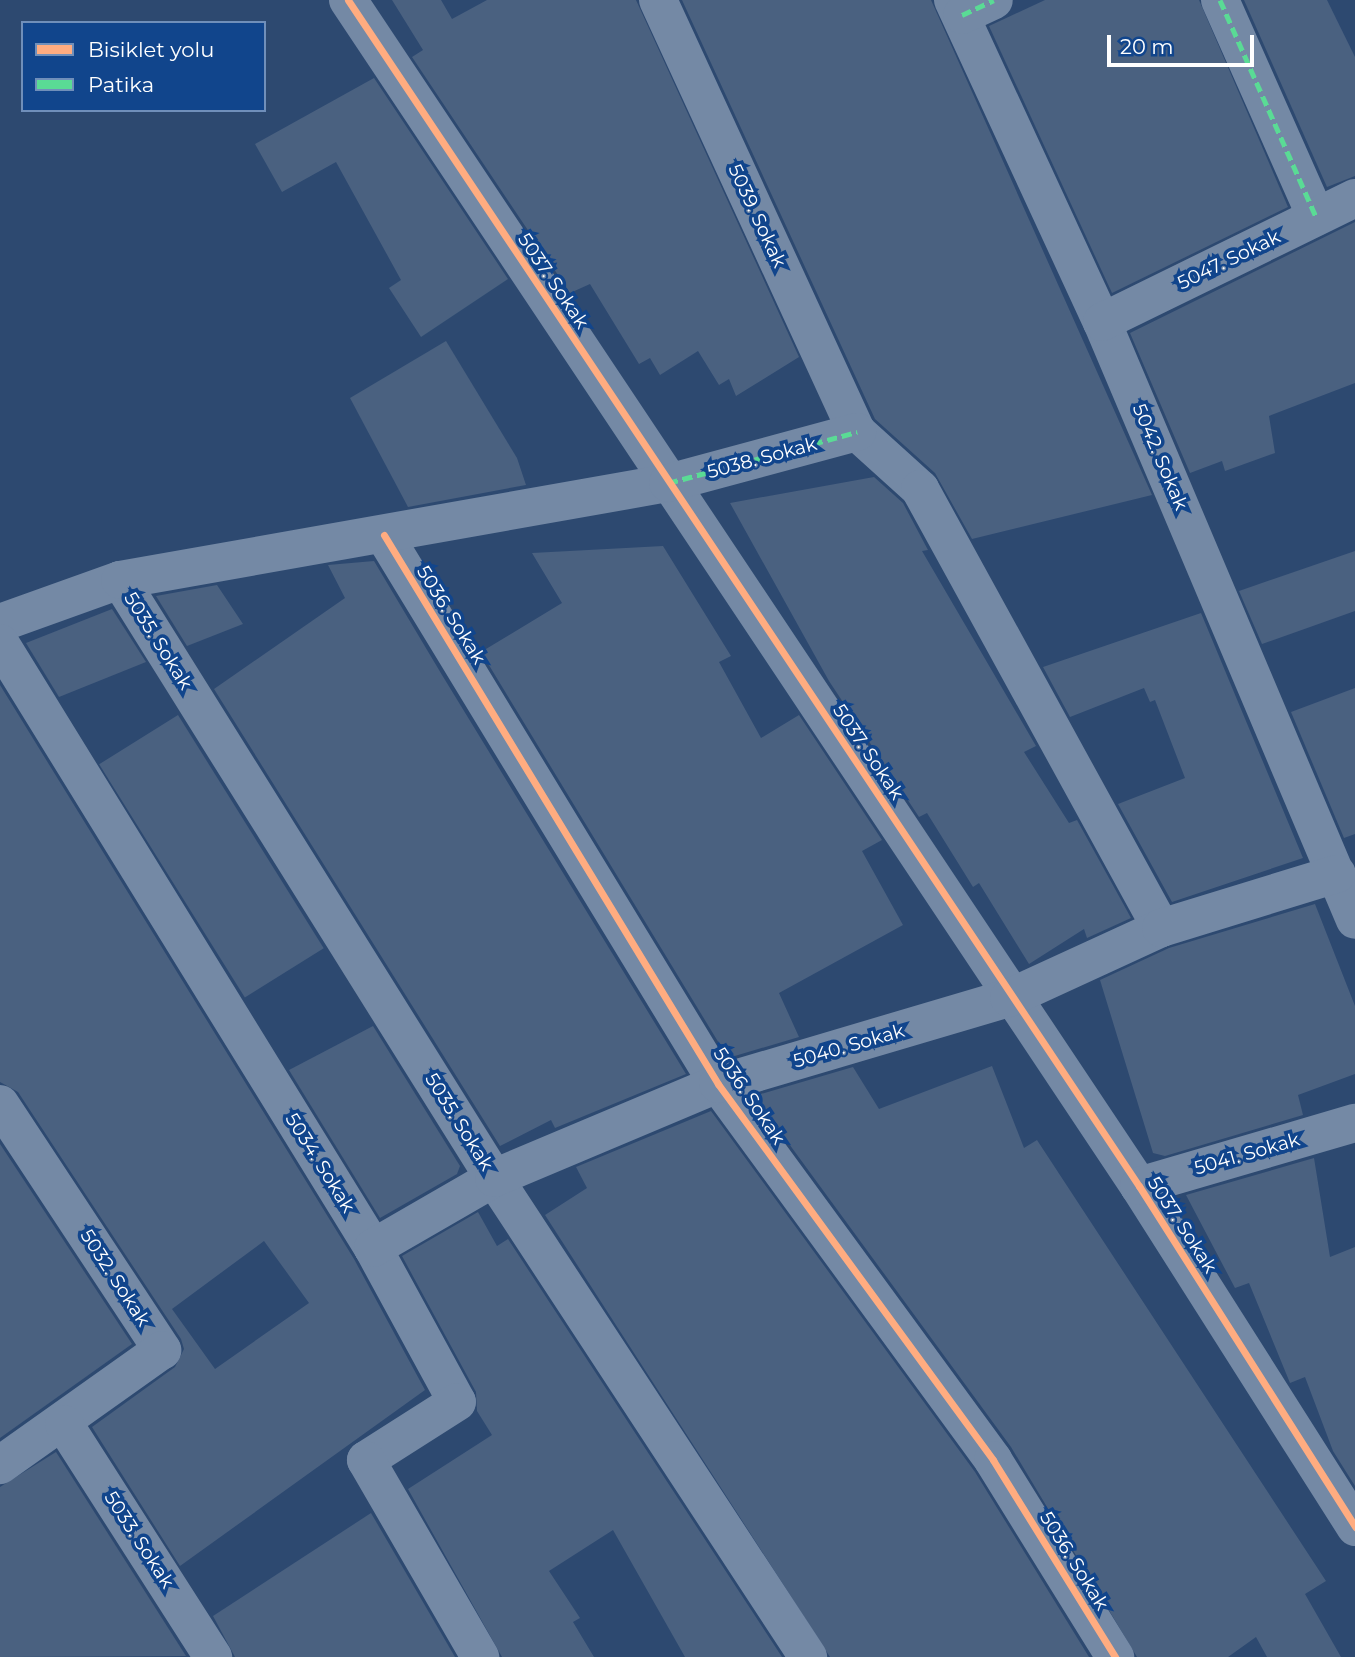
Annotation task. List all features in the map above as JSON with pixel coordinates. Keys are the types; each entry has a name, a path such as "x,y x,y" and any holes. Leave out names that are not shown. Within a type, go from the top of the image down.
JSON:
{"street":[{"name":"5037. Sokak","path":"348,0 1009,998 1139,1186 1355,1527"},
{"name":"5039. Sokak","path":"658,0 857,432"},
{"path":"1220,0 1316,218"},
{"name":"5042. Sokak","path":"970,5 1355,919"},
{"name":"5047. Sokak","path":"1102,322 1355,198"},
{"name":"5038. Sokak","path":"0,623 120,580 668,483 857,432"},
{"path":"857,432 920,489 1161,928"},
{"name":"5036. Sokak","path":"384,535 718,1084 993,1460 1115,1657"},
{"name":"5035. Sokak","path":"120,580 494,1178 808,1657"},
{"name":"5034. Sokak","path":"0,643 373,1248 457,1402 366,1460 480,1657"},
{"name":"5040. Sokak","path":"373,1248 494,1178 718,1084 1009,998 1161,928 1337,874"},
{"name":"5032. Sokak","path":"0,1104 162,1350 64,1424"},
{"name":"5041. Sokak","path":"1139,1186 1355,1123"},
{"path":"0,1465 64,1424"},
{"name":"5033. Sokak","path":"64,1424 213,1657"}],"building":[{"path":"392,0 441,0 452,19 487,0 636,0 799,357 736,396 729,379 719,385 698,351 660,375 650,358 639,364 590,284 570,293 412,57 423,50"},
{"path":"682,0 931,0 1152,495 972,539 935,473 875,419"},
{"path":"1045,0 1199,0 1288,207 1112,293 989,26"},
{"path":"1244,0 1327,0 1355,57 1355,176 1327,187"},
{"path":"374,78 508,279 421,337 389,288 401,280 336,162 282,192 255,144"},
{"path":"1355,222 1355,383 1269,416 1275,453 1225,471 1222,461 1190,473 1130,333"},
{"path":"446,341 517,458 526,485 408,507 350,398"},
{"path":"874,477 903,503 928,550 922,551 1036,746 1024,752 1069,823 1077,820 1131,918 1087,938 1084,929 1029,964 979,883 973,887 927,813 919,817 829,681 730,503"},
{"path":"663,546 731,656 719,662 761,738 799,715 882,840 862,851 903,925 779,993 799,1037 728,1058 481,652 562,603 532,553"},
{"path":"1355,551 1355,611 1262,644 1239,591"},
{"path":"374,561 686,1074 555,1128 551,1120 500,1146 214,689 345,598 328,565"},
{"path":"217,585 243,624 187,646 156,596"},
{"path":"112,609 146,662 59,697 26,643"},
{"path":"1201,613 1303,858 1172,902 1118,804 1185,778 1155,700 1150,702 1144,688 1070,717 1043,667"},
{"path":"0,685 354,1259 425,1390 180,1566 92,1427 175,1367 184,1349 181,1339 18,1092 0,1082","holes":["264,1241 309,1303 215,1369 172,1309"]},
{"path":"1355,688 1355,834 1344,838 1291,712"},
{"path":"178,715 324,948 245,997 99,764"},
{"path":"1315,904 1355,1006 1355,1074 1298,1095 1303,1115 1165,1156 1153,1153 1100,980 1169,948"},
{"path":"373,1026 460,1166 457,1174 380,1218 289,1070"},
{"path":"992,1066 1024,1148 1037,1140 1326,1581 1305,1594 1341,1657 1267,1657 1256,1637 1228,1657 1137,1657 1011,1447 754,1096 853,1067 879,1109"},
{"path":"711,1111 975,1472 1089,1657 830,1657 545,1215 587,1188 576,1167"},
{"path":"0,1144 132,1344 0,1438"},
{"path":"1314,1158 1330,1257 1355,1247 1355,1486 1333,1451 1305,1377 1290,1383 1249,1283 1235,1288 1186,1195"},
{"path":"478,1212 497,1246 508,1239 782,1657 685,1657 613,1530 549,1571 580,1618 573,1622 594,1657 502,1657 408,1489 492,1435 477,1411 476,1392 402,1256"},
{"path":"56,1452 186,1656 0,1657 0,1487"},
{"path":"371,1513 455,1657 235,1657 213,1616"}],"marked path":[{"path":"962,15 994,0"},
{"path":"1220,0 1316,217"},
{"path":"668,483 857,432"}],"cycle path":[{"path":"348,0 1139,1186 1355,1527"},
{"path":"384,535 718,1084 993,1460 1115,1657"}]}
